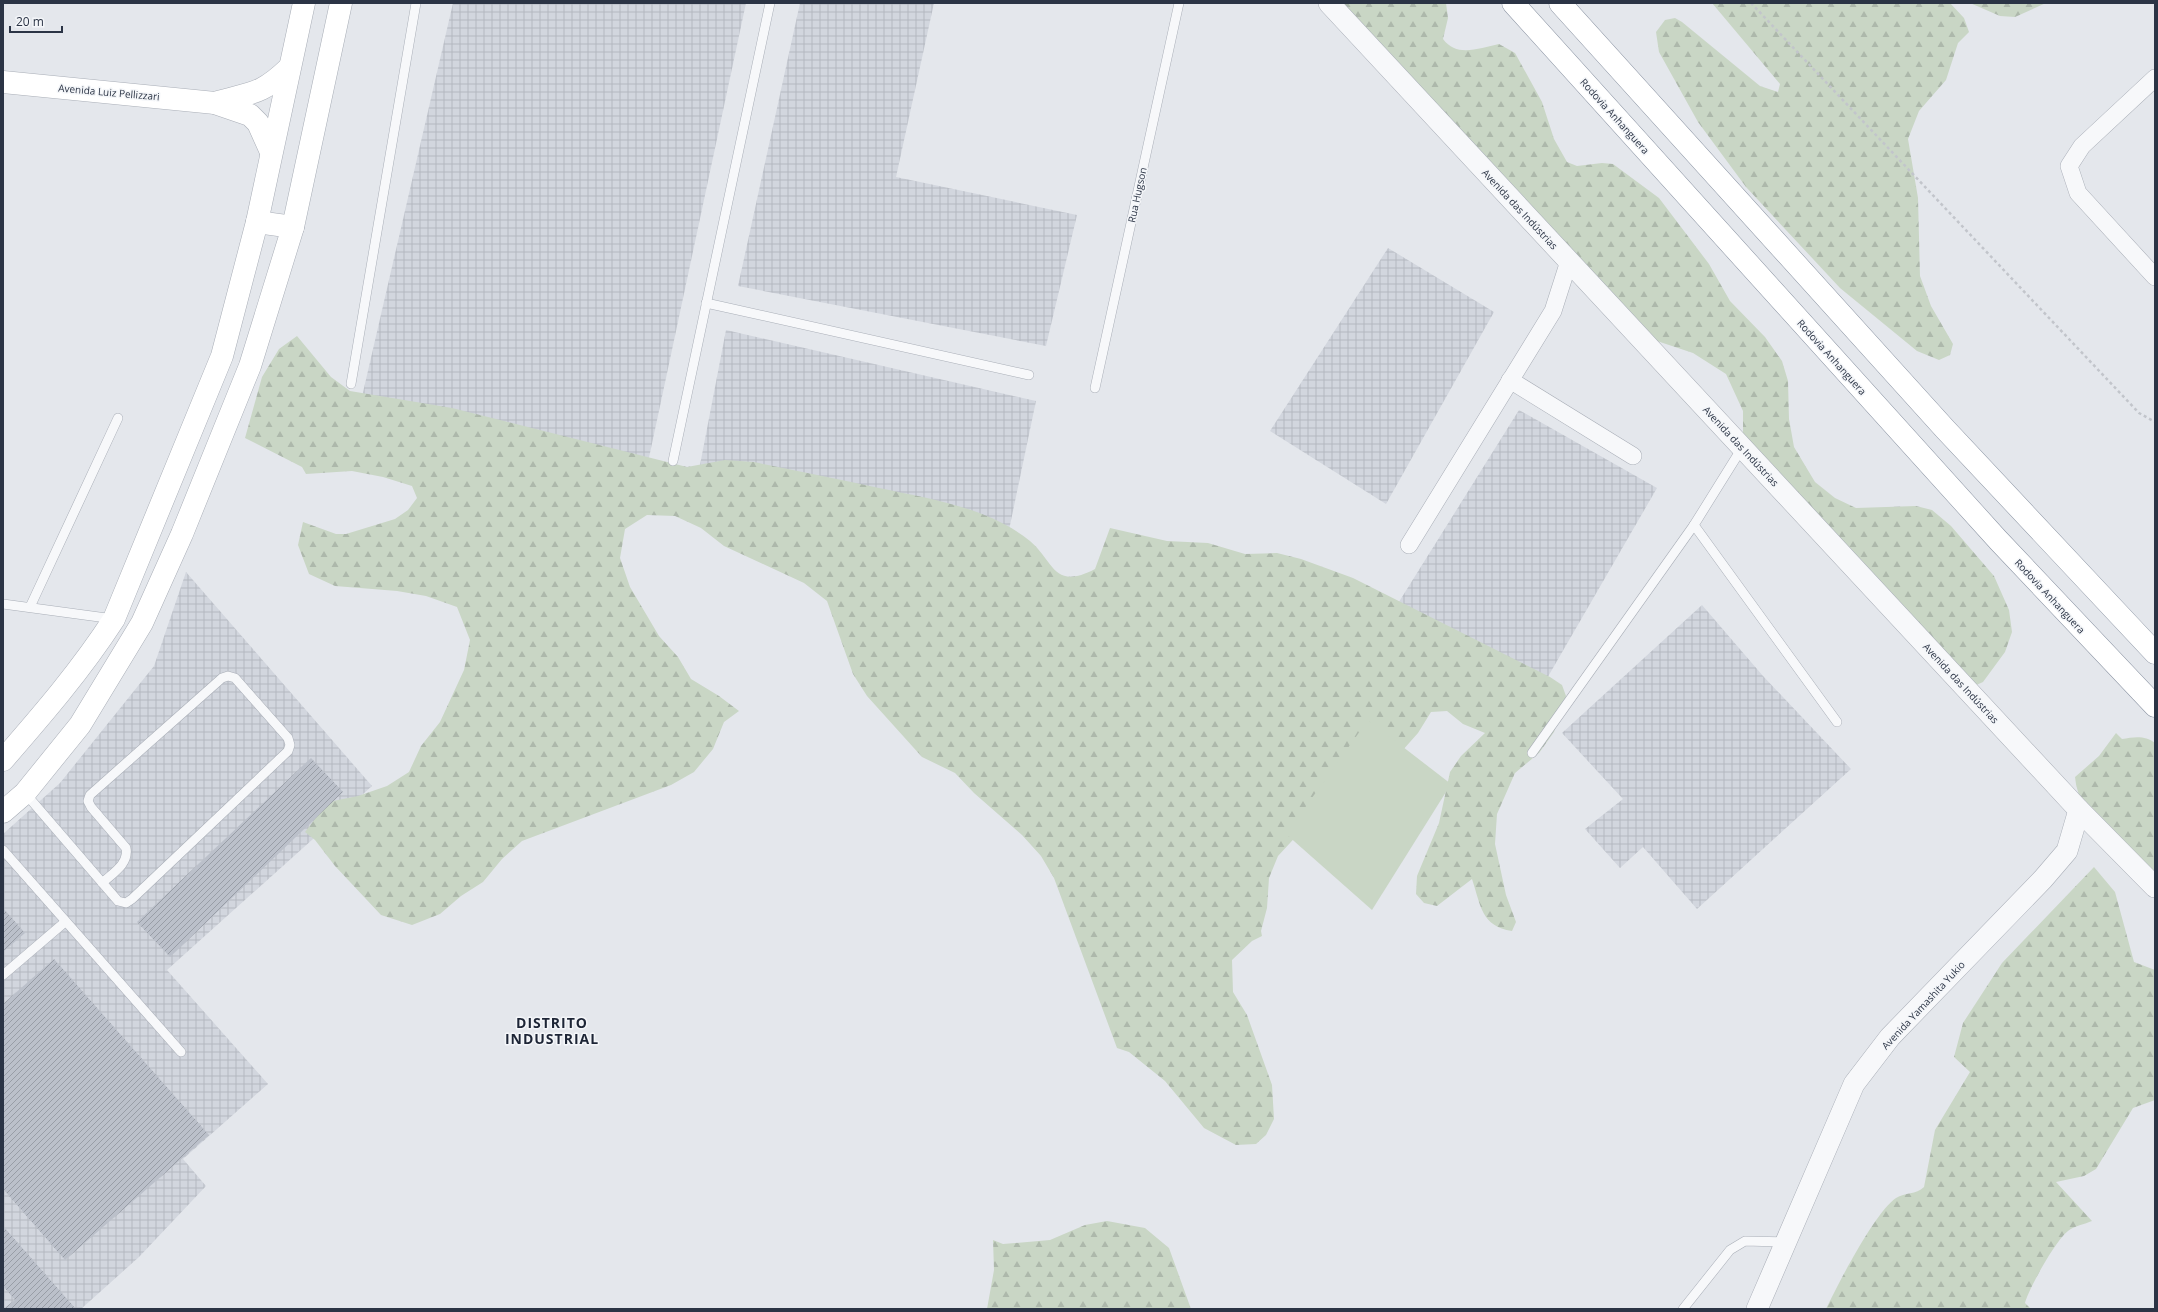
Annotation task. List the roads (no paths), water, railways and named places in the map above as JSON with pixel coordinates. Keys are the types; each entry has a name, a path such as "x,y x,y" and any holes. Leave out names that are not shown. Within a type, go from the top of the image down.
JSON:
{"main road":[{"path":"3,760 57,699 91,654 114,618 222,356 256,222 304,3"},
{"path":"3,812 25,793 80,724 142,623 182,534 250,366 293,227 341,3"},
{"name":"Rodovia Anhanguera","path":"1513,3 1992,534 2155,706"},
{"path":"1560,3 1945,429 2155,653"},
{"name":"Avenida Luiz Pellizzari","path":"215,103 247,96 261,91 273,84 289,68"},
{"name":"Avenida Luiz Pellizzari","path":"3,82 215,103 250,115 261,129 271,152"},
{"path":"256,222 293,227"}],"street":[{"name":"Avenida das Indústrias","path":"1329,3 2079,810 2155,887"},
{"path":"2155,78 2082,146 2069,166 2078,193 2155,277"},
{"path":"1408,545 1553,311 1569,261"},
{"path":"1510,380 1633,456"},
{"name":"Avenida Yamashita Yukio","path":"1757,1309 1854,1084 1890,1037 2043,879 2067,851 2079,810"}],"lane":[{"path":"351,384 416,3"},
{"path":"673,461 770,3"},
{"name":"Rua Hugson","path":"1095,388 1179,3"},
{"path":"706,303 1029,375"},
{"path":"30,607 118,418"},
{"path":"1532,753 1694,525 1742,448"},
{"path":"1694,525 1837,722"},
{"path":"3,604 114,618"},
{"path":"25,793 102,883 118,901 126,902 132,899 288,751 290,745 288,738 235,678 228,676 222,678 90,795 88,801 91,807 126,848 128,856 124,863 102,883"},
{"path":"3,850 181,1052"},
{"path":"3,975 65,922"},
{"path":"1683,1309 1730,1250 1745,1241 1785,1242"}],"district":[{"name":"DISTRITO INDUSTRIAL","path":"552,1032"}]}
